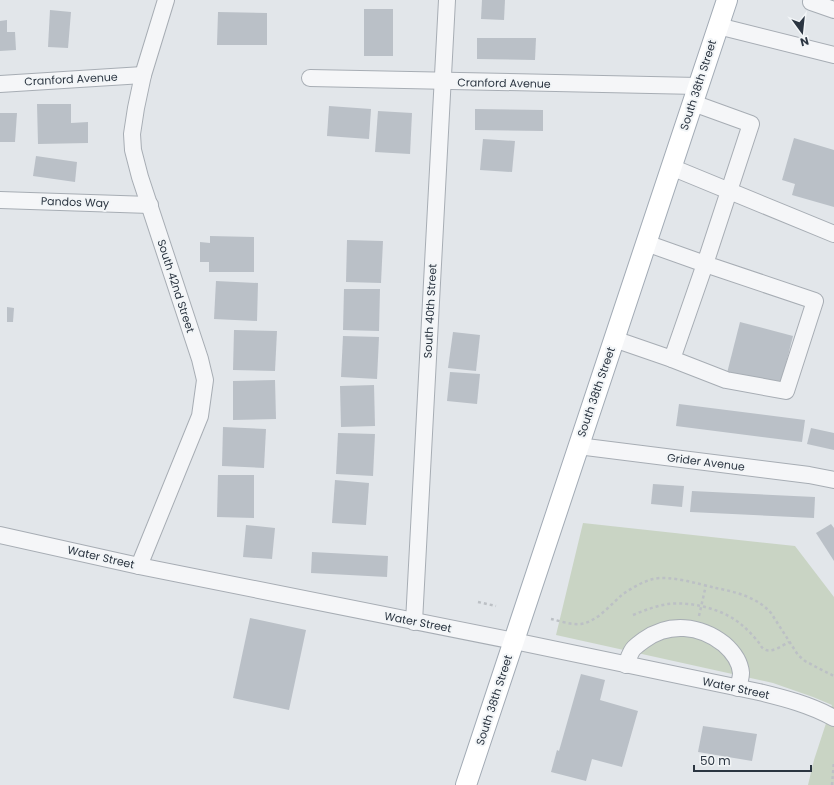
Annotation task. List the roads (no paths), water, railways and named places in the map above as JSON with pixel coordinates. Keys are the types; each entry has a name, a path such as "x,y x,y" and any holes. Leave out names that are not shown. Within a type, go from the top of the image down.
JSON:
{"main road":[{"name":"South 38th Street","path":"469,777 727,0"}],"street":[{"name":"South 42nd Street","path":"139,566 200,416 205,380 200,359 132,150 132,134 143,75 166,0"},
{"name":"South 40th Street","path":"414,622 447,0"},
{"path":"810,1 834,10"},
{"path":"718,26 834,55"},
{"name":"Cranford Avenue","path":"0,84 143,75"},
{"name":"Cranford Avenue","path":"310,78 443,82 695,94 751,124 728,190"},
{"path":"671,167 834,234"},
{"path":"672,359 705,264 728,190"},
{"name":"Pandos Way","path":"0,200 150,205"},
{"path":"614,339 726,380 786,391 815,301 646,243"},
{"name":"Grider Avenue","path":"578,446 809,475 834,480"},
{"name":"Water Street","path":"0,535 139,566 514,641 780,697 819,710 834,718"},
{"path":"626,665 633,649 648,637 659,632 672,629 683,628 697,630 718,640 732,652 740,666 741,673 738,688"}]}
